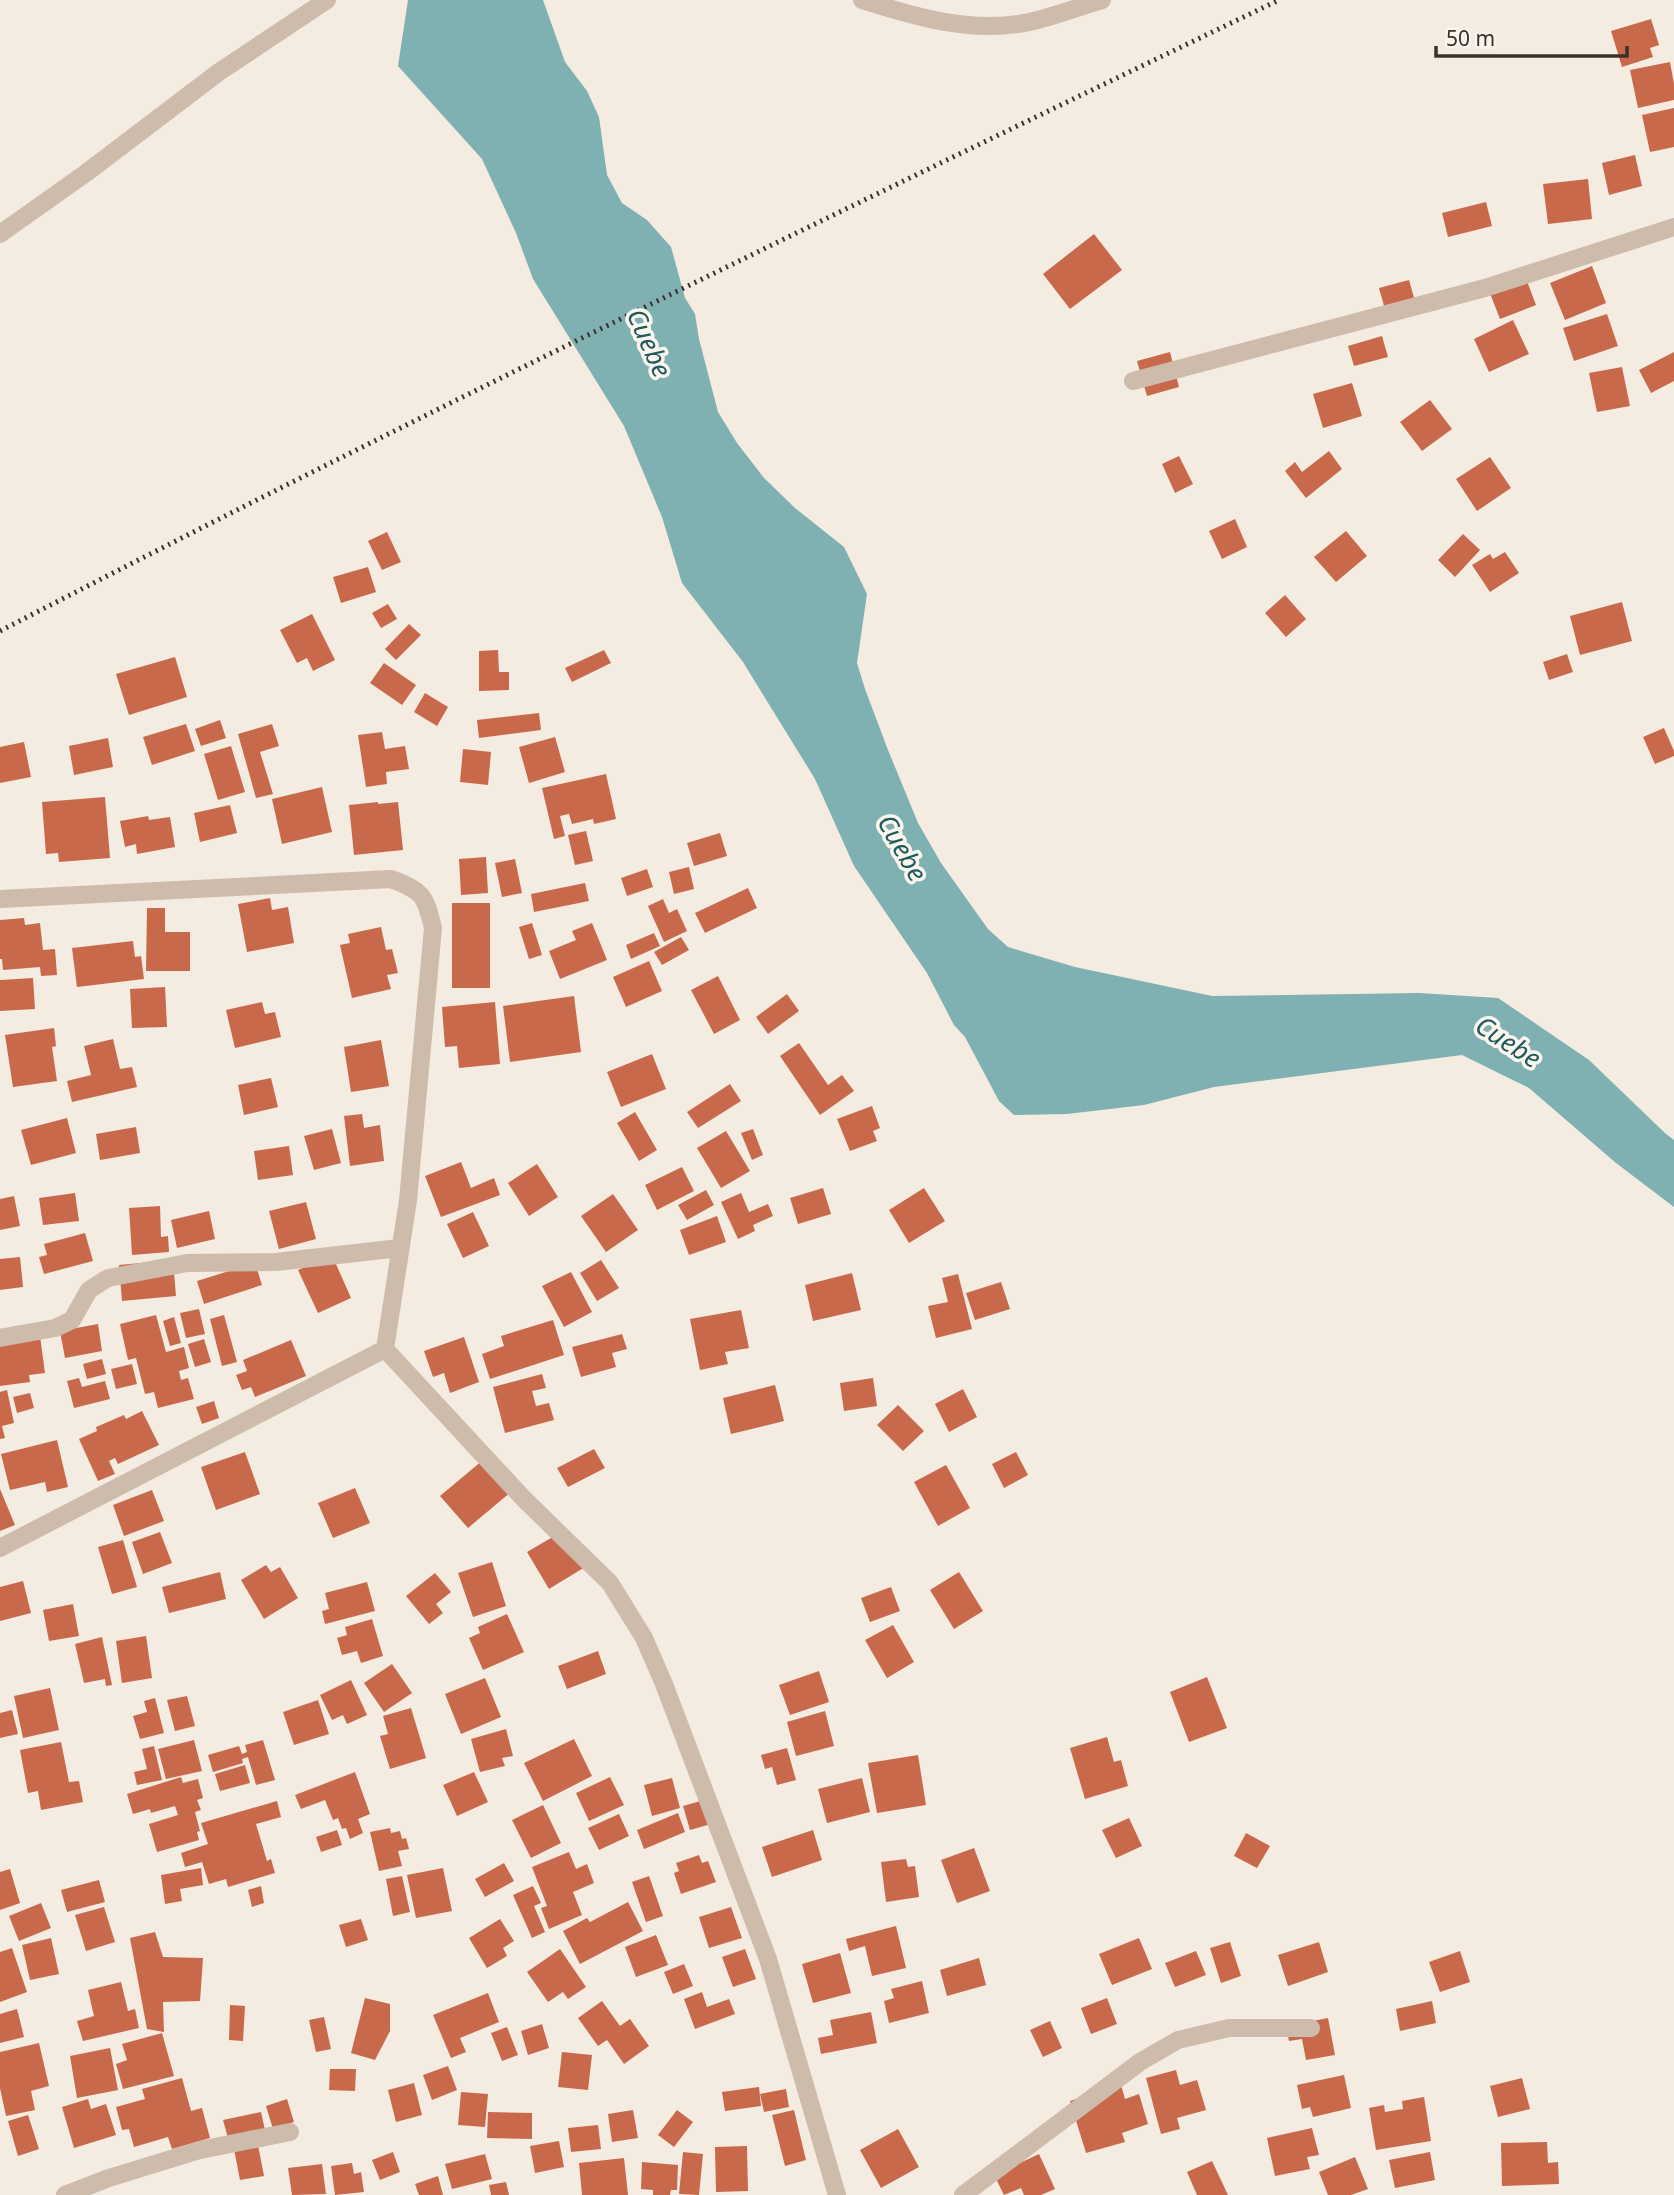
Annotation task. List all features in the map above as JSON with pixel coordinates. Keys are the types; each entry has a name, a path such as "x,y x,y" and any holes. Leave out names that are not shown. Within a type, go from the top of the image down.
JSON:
{"street":[{"path":"0,234 86,173 219,72 327,0"},
{"path":"862,0 903,13 968,26 1027,23 1102,0"},
{"path":"1133,381 1485,288 1674,227"},
{"path":"0,900 391,879 414,887 427,903 433,928 408,1199 385,1349"},
{"path":"0,1338 55,1328 72,1320 89,1290 108,1278 187,1263 276,1262 400,1248"},
{"path":"0,1548 385,1349"},
{"path":"385,1349 524,1499 610,1583 644,1638 768,1959 837,2195"},
{"path":"962,2195 1140,2062 1178,2040 1229,2028 1311,2028"},
{"path":"65,2195 109,2178 200,2150 290,2132"}],"water":[{"name":"Cuebe","path":"408,0 543,0 565,62 587,91 599,117 607,175 622,203 647,220 671,247 685,298 695,314 718,412 737,443 764,478 795,508 844,547 867,594 857,663 865,689 918,823 941,863 988,929 1008,947 1075,967 1212,996 1419,993 1498,998 1589,1060 1674,1140 1674,1207 1616,1163 1529,1088 1462,1055 1214,1087 1144,1105 1067,1114 1014,1115 999,1101 927,973 854,866 815,779 743,662 682,583 662,517 624,426 533,279 516,233 482,159 398,66"}],"building":[{"path":"1651,19 1659,45 1650,48 1653,57 1622,67 1611,31"},
{"path":"1670,62 1674,100 1638,108 1630,70"},
{"path":"1674,108 1674,147 1650,152 1642,115"},
{"path":"1635,155 1642,186 1609,195 1602,163"},
{"path":"1588,179 1592,219 1548,224 1543,184"},
{"path":"1486,202 1492,226 1448,237 1442,213"},
{"path":"1094,234 1122,270 1070,309 1043,274"},
{"path":"1592,266 1606,303 1565,320 1550,283"},
{"path":"1522,268 1536,305 1500,319 1486,283"},
{"path":"1409,280 1416,305 1386,313 1379,288"},
{"path":"1607,314 1618,346 1574,361 1563,328"},
{"path":"1513,320 1529,354 1489,372 1474,339"},
{"path":"1382,336 1388,357 1354,366 1348,346"},
{"path":"1170,352 1179,387 1147,396 1137,361"},
{"path":"1674,352 1674,381 1651,393 1639,370"},
{"path":"1622,367 1630,406 1597,412 1589,373"},
{"path":"1352,383 1362,416 1323,428 1313,394"},
{"path":"1430,400 1452,429 1422,451 1400,422"},
{"path":"1329,451 1342,469 1306,498 1285,471 1295,462 1302,472"},
{"path":"1179,456 1193,484 1175,493 1162,464"},
{"path":"1490,457 1511,488 1477,511 1456,479"},
{"path":"1235,519 1247,547 1222,559 1209,531"},
{"path":"1346,531 1367,556 1336,582 1314,557"},
{"path":"387,532 401,562 382,570 368,541"},
{"path":"1463,534 1480,550 1455,577 1438,560"},
{"path":"1505,552 1519,573 1490,592 1472,565 1490,554 1493,559"},
{"path":"368,567 376,592 341,603 333,577"},
{"path":"1285,595 1306,619 1286,637 1265,613"},
{"path":"1622,602 1632,641 1580,655 1570,616"},
{"path":"388,604 397,619 381,628 372,613"},
{"path":"312,614 335,660 313,671 307,658 297,663 280,630"},
{"path":"409,624 421,635 396,660 385,649"},
{"path":"498,650 499,672 509,672 509,690 479,691 479,651"},
{"path":"604,650 611,663 572,682 565,668"},
{"path":"1567,654 1573,672 1549,680 1543,662"},
{"path":"175,657 187,697 129,715 116,674"},
{"path":"384,663 416,685 402,705 370,683"},
{"path":"425,693 448,707 437,726 414,712"},
{"path":"539,713 541,730 479,738 477,720"},
{"path":"220,720 226,738 201,746 195,729"},
{"path":"186,724 195,751 152,765 143,737"},
{"path":"272,724 279,746 260,752 273,794 256,798 238,734"},
{"path":"1664,728 1674,756 1655,764 1643,737"},
{"path":"382,732 385,749 405,746 409,769 386,772 387,784 366,787 358,735"},
{"path":"555,737 565,772 529,783 519,747"},
{"path":"108,738 113,767 74,775 69,746"},
{"path":"24,742 31,777 0,783 0,747"},
{"path":"231,746 245,792 218,800 204,754"},
{"path":"463,749 491,752 488,785 460,782"},
{"path":"606,774 616,819 594,824 593,819 572,824 569,814 560,816 565,836 554,839 542,788"},
{"path":"322,787 332,832 282,844 272,799"},
{"path":"105,797 110,858 59,862 58,853 46,854 42,802"},
{"path":"398,802 403,850 354,855 349,805"},
{"path":"230,805 237,833 200,842 194,813"},
{"path":"148,816 149,820 170,817 175,847 137,854 136,844 125,847 120,821"},
{"path":"586,831 593,861 575,865 568,835"},
{"path":"720,833 727,856 694,866 687,843"},
{"path":"486,857 488,893 461,895 459,859"},
{"path":"515,859 522,893 502,897 495,863"},
{"path":"689,867 694,889 674,894 669,872"},
{"path":"647,869 653,887 627,896 621,878"},
{"path":"585,883 589,901 534,912 531,894"},
{"path":"748,888 757,908 705,933 695,913"},
{"path":"270,898 272,910 288,907 294,943 247,952 238,904"},
{"path":"663,899 669,913 677,909 687,931 664,942 648,906"},
{"path":"452,903 490,903 490,988 452,988"},
{"path":"147,908 165,908 165,932 190,932 190,971 146,971"},
{"path":"24,918 25,925 40,923 43,950 55,949 57,975 41,976 40,967 3,970 0,959 0,920"},
{"path":"532,923 542,955 529,959 519,927"},
{"path":"592,923 607,960 560,979 549,951 576,940 572,931"},
{"path":"381,927 386,950 392,949 398,973 387,975 391,989 352,998 340,945 350,943 348,934"},
{"path":"654,933 660,946 631,959 626,945"},
{"path":"681,937 689,950 662,965 654,952"},
{"path":"133,941 135,957 141,956 144,979 77,987 72,948"},
{"path":"649,961 662,991 626,1007 613,977"},
{"path":"718,976 740,1020 714,1034 691,990"},
{"path":"33,978 35,1009 0,1011 0,980"},
{"path":"165,987 167,1027 132,1028 130,989"},
{"path":"787,994 799,1011 768,1034 756,1017"},
{"path":"574,996 581,1052 510,1062 503,1006"},
{"path":"262,1002 265,1014 275,1012 281,1037 235,1048 226,1010"},
{"path":"495,1002 500,1064 459,1068 457,1046 445,1047 442,1007"},
{"path":"54,1028 56,1046 52,1047 57,1081 13,1087 5,1035"},
{"path":"113,1039 120,1069 132,1067 137,1087 72,1102 67,1081 91,1075 84,1046"},
{"path":"381,1040 389,1086 351,1092 344,1047"},
{"path":"799,1043 828,1085 842,1075 854,1091 820,1115 780,1056"},
{"path":"652,1054 666,1089 621,1107 607,1072"},
{"path":"271,1078 278,1107 244,1115 238,1085"},
{"path":"730,1084 741,1101 698,1128 687,1112"},
{"path":"872,1106 880,1128 873,1131 877,1141 850,1151 837,1119"},
{"path":"635,1112 657,1150 639,1161 617,1123"},
{"path":"362,1114 364,1128 380,1125 384,1161 350,1166 344,1116"},
{"path":"67,1118 76,1153 31,1165 21,1130"},
{"path":"136,1127 140,1153 100,1160 96,1134"},
{"path":"332,1129 341,1163 314,1170 304,1136"},
{"path":"753,1129 763,1155 752,1160 741,1133"},
{"path":"726,1131 750,1171 721,1188 697,1148"},
{"path":"289,1146 293,1175 258,1180 254,1151"},
{"path":"461,1162 471,1188 494,1178 500,1195 441,1217 425,1176"},
{"path":"537,1164 558,1197 529,1216 508,1183"},
{"path":"682,1167 694,1191 657,1210 645,1185"},
{"path":"823,1188 831,1214 798,1224 790,1198"},
{"path":"924,1188 945,1221 909,1243 889,1210"},
{"path":"706,1190 714,1205 687,1220 678,1205"},
{"path":"75,1193 79,1221 43,1225 39,1198"},
{"path":"741,1193 749,1212 768,1204 773,1216 753,1225 755,1231 738,1239 721,1202"},
{"path":"613,1194 638,1230 606,1252 581,1216"},
{"path":"14,1196 20,1226 0,1230 0,1199"},
{"path":"306,1202 316,1239 279,1249 269,1211"},
{"path":"160,1206 161,1237 168,1236 169,1252 132,1255 129,1208"},
{"path":"209,1211 215,1239 177,1248 171,1220"},
{"path":"473,1212 489,1246 463,1258 447,1224"},
{"path":"717,1216 726,1242 689,1255 680,1230"},
{"path":"85,1233 93,1261 44,1274 39,1257 47,1255 44,1244"},
{"path":"332,1255 351,1298 318,1313 298,1270"},
{"path":"20,1257 23,1287 0,1290 0,1259"},
{"path":"173,1260 176,1296 122,1301 119,1265"},
{"path":"601,1260 619,1288 597,1301 580,1273"},
{"path":"255,1263 262,1285 204,1304 197,1281"},
{"path":"571,1272 592,1312 564,1327 542,1286"},
{"path":"852,1273 861,1310 813,1321 805,1285"},
{"path":"958,1274 972,1329 936,1338 928,1306 948,1302 942,1278"},
{"path":"1001,1282 1010,1309 975,1320 966,1293"},
{"path":"199,1309 205,1334 186,1338 180,1313"},
{"path":"741,1310 749,1348 725,1352 728,1364 700,1370 690,1319"},
{"path":"156,1315 166,1352 184,1347 189,1368 179,1371 181,1380 188,1378 194,1399 158,1408 154,1392 145,1394 136,1358 128,1360 120,1324"},
{"path":"224,1315 237,1362 222,1366 210,1319"},
{"path":"174,1317 181,1343 170,1346 163,1321"},
{"path":"553,1320 564,1355 490,1379 482,1354 504,1346 501,1336"},
{"path":"98,1324 102,1351 65,1358 60,1331"},
{"path":"622,1334 627,1349 612,1353 616,1367 581,1377 572,1347"},
{"path":"40,1336 45,1373 29,1375 30,1382 0,1386 0,1342"},
{"path":"464,1337 479,1382 450,1393 444,1373 433,1377 424,1351"},
{"path":"204,1339 211,1362 195,1367 188,1344"},
{"path":"291,1340 306,1376 255,1397 251,1387 242,1390 236,1375 247,1371 243,1360"},
{"path":"102,1359 106,1374 87,1379 83,1364"},
{"path":"132,1364 137,1384 116,1389 111,1369"},
{"path":"542,1374 546,1388 532,1391 536,1406 549,1403 554,1420 505,1433 493,1387"},
{"path":"79,1378 82,1387 105,1381 110,1399 74,1408 67,1381"},
{"path":"873,1378 877,1406 844,1411 840,1383"},
{"path":"775,1385 784,1421 731,1434 723,1398"},
{"path":"963,1389 977,1417 949,1432 935,1404"},
{"path":"7,1390 14,1423 2,1426 5,1438 0,1439 0,1392"},
{"path":"30,1393 34,1408 17,1413 13,1397"},
{"path":"214,1401 219,1418 202,1424 196,1407"},
{"path":"898,1405 924,1431 903,1451 877,1425"},
{"path":"142,1411 159,1445 118,1464 115,1458 109,1461 115,1474 98,1481 79,1439 97,1431 96,1427 124,1415 126,1419"},
{"path":"57,1440 68,1487 47,1492 45,1482 10,1490 1,1454"},
{"path":"594,1449 605,1468 568,1487 557,1468"},
{"path":"245,1452 260,1494 216,1510 201,1467"},
{"path":"1016,1452 1028,1475 1004,1488 992,1464"},
{"path":"483,1460 511,1492 468,1528 440,1496"},
{"path":"946,1465 970,1508 938,1526 914,1482"},
{"path":"355,1488 370,1523 333,1538 318,1503"},
{"path":"0,1489 15,1525 0,1531"},
{"path":"152,1490 164,1521 124,1536 113,1505"},
{"path":"160,1532 172,1563 143,1574 132,1542"},
{"path":"556,1535 590,1564 549,1589 527,1552"},
{"path":"123,1540 137,1587 112,1594 98,1547"},
{"path":"492,1562 506,1606 473,1617 458,1573"},
{"path":"266,1565 271,1572 280,1567 298,1598 264,1619 241,1580"},
{"path":"220,1572 226,1599 169,1613 162,1587"},
{"path":"959,1572 983,1611 954,1629 930,1590"},
{"path":"435,1573 451,1592 436,1604 443,1613 429,1624 406,1596"},
{"path":"23,1581 31,1613 0,1621 0,1587"},
{"path":"367,1582 375,1611 325,1624 322,1611 329,1609 325,1593"},
{"path":"891,1587 900,1611 870,1622 861,1598"},
{"path":"73,1604 79,1636 49,1641 43,1610"},
{"path":"507,1614 524,1652 483,1670 469,1638 480,1633 478,1627"},
{"path":"372,1619 383,1656 361,1663 357,1651 342,1655 337,1638 347,1635 345,1627"},
{"path":"893,1625 914,1662 887,1678 865,1640"},
{"path":"146,1636 152,1678 122,1683 116,1641"},
{"path":"102,1637 112,1685 106,1686 105,1679 84,1683 75,1644"},
{"path":"598,1651 606,1674 567,1689 558,1666"},
{"path":"392,1664 412,1693 384,1712 364,1683"},
{"path":"819,1671 829,1702 790,1715 779,1685"},
{"path":"1207,1677 1227,1728 1189,1742 1170,1692"},
{"path":"485,1678 501,1717 461,1734 445,1694"},
{"path":"351,1680 367,1715 347,1724 343,1715 332,1720 320,1695"},
{"path":"50,1688 59,1730 23,1738 14,1696"},
{"path":"187,1696 195,1726 175,1731 167,1700"},
{"path":"155,1698 164,1733 140,1739 133,1716 147,1712 144,1701"},
{"path":"318,1700 329,1734 294,1745 283,1712"},
{"path":"411,1708 426,1758 390,1769 380,1736 388,1734 383,1716"},
{"path":"12,1710 18,1734 0,1738 0,1713"},
{"path":"825,1711 834,1746 796,1756 787,1722"},
{"path":"506,1729 513,1756 502,1758 505,1766 480,1772 471,1739"},
{"path":"1107,1737 1114,1762 1121,1760 1128,1786 1085,1799 1070,1748"},
{"path":"574,1739 592,1776 543,1801 524,1763"},
{"path":"194,1740 202,1771 166,1779 158,1749"},
{"path":"263,1740 275,1780 256,1785 248,1757 242,1759 243,1763 213,1772 208,1755 239,1746 242,1754 247,1752 245,1745"},
{"path":"61,1742 69,1782 79,1781 83,1802 41,1810 38,1791 28,1793 20,1750"},
{"path":"154,1746 162,1780 137,1785 134,1772 147,1769 142,1749"},
{"path":"787,1748 796,1780 777,1785 772,1767 765,1769 761,1755"},
{"path":"918,1755 926,1805 877,1813 868,1763"},
{"path":"245,1765 250,1783 220,1791 215,1774"},
{"path":"355,1772 370,1814 358,1819 363,1833 350,1839 338,1818 333,1820 325,1800 301,1809 295,1795"},
{"path":"474,1772 488,1802 457,1816 443,1785"},
{"path":"181,1777 183,1783 198,1779 203,1798 197,1800 201,1810 195,1812 200,1831 197,1832 199,1840 157,1852 149,1824 178,1815 175,1806 151,1813 150,1809 133,1814 127,1794"},
{"path":"610,1777 624,1805 589,1821 576,1793"},
{"path":"672,1778 680,1808 652,1816 644,1785"},
{"path":"862,1778 870,1812 827,1823 818,1789"},
{"path":"704,1800 711,1824 690,1830 683,1806"},
{"path":"277,1801 281,1817 256,1824 267,1861 271,1859 275,1873 228,1887 226,1879 209,1884 202,1862 185,1867 181,1853 208,1844 201,1823"},
{"path":"543,1805 561,1843 531,1858 512,1820"},
{"path":"678,1813 685,1832 644,1849 637,1830"},
{"path":"619,1814 629,1836 599,1850 588,1828"},
{"path":"1129,1818 1142,1846 1116,1858 1102,1830"},
{"path":"390,1828 391,1833 400,1831 402,1839 406,1838 409,1849 398,1851 402,1866 379,1871 370,1832"},
{"path":"337,1830 342,1845 321,1852 316,1837"},
{"path":"813,1830 822,1860 772,1877 762,1847"},
{"path":"1246,1833 1270,1846 1257,1868 1234,1856"},
{"path":"974,1848 990,1891 957,1903 941,1860"},
{"path":"569,1852 576,1869 587,1864 594,1883 573,1892 582,1915 549,1929 541,1908 547,1906 532,1867"},
{"path":"699,1855 702,1863 708,1861 716,1882 681,1894 674,1873 679,1871 676,1863"},
{"path":"906,1859 908,1867 915,1866 919,1897 886,1902 881,1862"},
{"path":"504,1863 514,1881 485,1897 475,1879"},
{"path":"201,1868 203,1885 180,1889 182,1901 165,1904 161,1875"},
{"path":"443,1868 452,1911 416,1918 407,1875"},
{"path":"10,1869 20,1903 0,1910 0,1872"},
{"path":"402,1876 410,1912 393,1916 386,1879"},
{"path":"649,1876 663,1916 646,1922 632,1882"},
{"path":"99,1880 105,1902 67,1912 61,1890"},
{"path":"261,1886 264,1903 252,1907 248,1890"},
{"path":"533,1886 541,1903 534,1906 545,1932 532,1938 513,1895"},
{"path":"628,1902 643,1931 580,1964 563,1931 587,1918 590,1922"},
{"path":"41,1903 51,1928 19,1941 9,1916"},
{"path":"104,1907 115,1942 86,1951 75,1915"},
{"path":"731,1907 742,1938 709,1948 699,1917"},
{"path":"361,1919 368,1940 346,1947 339,1925"},
{"path":"500,1919 514,1941 503,1948 507,1956 487,1968 469,1938"},
{"path":"896,1926 906,1968 872,1976 865,1946 849,1951 846,1939"},
{"path":"155,1932 163,1957 203,1958 200,2001 163,2002 164,2032 147,2029 130,1938"},
{"path":"656,1935 668,1965 636,1977 625,1947"},
{"path":"51,1938 59,1974 30,1980 22,1945"},
{"path":"1139,1938 1152,1969 1112,1985 1099,1954"},
{"path":"1230,1942 1241,1976 1221,1983 1210,1948"},
{"path":"1319,1942 1328,1972 1288,1986 1278,1955"},
{"path":"12,1948 27,1992 0,2002 0,1952"},
{"path":"560,1949 586,1987 568,1999 563,1992 548,2002 527,1972"},
{"path":"745,1949 756,1979 733,1987 722,1957"},
{"path":"1196,1951 1206,1975 1175,1987 1165,1963"},
{"path":"1460,1951 1470,1982 1440,1992 1429,1962"},
{"path":"840,1953 851,1993 813,2003 802,1964"},
{"path":"979,1958 986,1985 947,1996 940,1970"},
{"path":"684,1964 693,1986 673,1994 664,1972"},
{"path":"922,1981 929,2013 889,2023 884,2001 894,1998 891,1989"},
{"path":"121,1982 128,2011 135,2009 139,2028 83,2041 77,2021 94,2016 88,1990"},
{"path":"702,1992 707,2007 729,1999 735,2014 695,2029 684,1999"},
{"path":"488,1993 499,2022 460,2038 466,2052 451,2058 433,2015"},
{"path":"365,1998 390,2004 390,2031 375,2060 351,2053"},
{"path":"1107,1998 1117,2024 1091,2034 1081,2008"},
{"path":"602,2001 620,2026 630,2019 649,2046 624,2064 607,2040 598,2046 578,2018"},
{"path":"1432,2001 1436,2023 1400,2031 1396,2009"},
{"path":"230,2005 245,2006 243,2041 229,2040"},
{"path":"17,2009 24,2037 0,2043 0,2014"},
{"path":"871,2012 877,2043 821,2054 818,2038 833,2035 830,2020"},
{"path":"324,2017 331,2049 316,2052 309,2020"},
{"path":"1328,2018 1335,2055 1306,2060 1302,2039 1289,2041 1286,2026"},
{"path":"1050,2021 1062,2048 1043,2057 1030,2030"},
{"path":"542,2024 549,2048 528,2055 521,2031"},
{"path":"507,2027 518,2055 502,2061 491,2033"},
{"path":"162,2033 174,2076 123,2089 116,2064 127,2060 122,2044"},
{"path":"39,2043 49,2086 31,2091 35,2110 6,2116 0,2088 0,2052"},
{"path":"110,2048 118,2090 77,2098 70,2056"},
{"path":"562,2052 592,2055 588,2090 558,2087"},
{"path":"448,2066 457,2090 432,2100 423,2075"},
{"path":"330,2069 356,2069 355,2091 329,2090"},
{"path":"1176,2070 1180,2085 1197,2080 1206,2110 1177,2118 1180,2129 1161,2134 1146,2078"},
{"path":"1344,2075 1351,2108 1313,2117 1310,2107 1302,2109 1297,2085"},
{"path":"182,2078 191,2111 202,2108 210,2138 172,2149 168,2137 134,2147 129,2129 122,2130 116,2107 145,2099 142,2089"},
{"path":"1522,2078 1530,2109 1498,2117 1490,2086"},
{"path":"414,2083 422,2115 396,2122 388,2090"},
{"path":"1121,2085 1125,2099 1139,2094 1148,2124 1122,2133 1125,2142 1086,2153 1070,2101"},
{"path":"759,2087 761,2106 725,2111 722,2092"},
{"path":"786,2089 789,2107 764,2112 760,2094"},
{"path":"461,2092 488,2094 485,2127 458,2125"},
{"path":"1424,2097 1431,2141 1376,2150 1369,2108 1384,2105 1385,2112 1403,2109 1402,2101"},
{"path":"88,2099 91,2109 106,2104 116,2135 74,2148 62,2107"},
{"path":"287,2099 294,2122 273,2129 266,2106"},
{"path":"633,2110 638,2138 612,2142 608,2114"},
{"path":"677,2110 693,2122 674,2147 658,2135"},
{"path":"794,2110 806,2160 785,2166 772,2115"},
{"path":"261,2112 265,2130 228,2138 223,2120"},
{"path":"488,2112 532,2113 532,2139 487,2138"},
{"path":"28,2115 39,2149 18,2156 8,2121"},
{"path":"598,2125 601,2149 571,2152 568,2128"},
{"path":"1312,2128 1319,2155 1307,2157 1310,2169 1275,2176 1267,2138"},
{"path":"898,2129 919,2167 881,2188 860,2150"},
{"path":"559,2141 564,2167 535,2173 530,2146"},
{"path":"1547,2142 1548,2163 1558,2162 1559,2184 1502,2186 1501,2143"},
{"path":"258,2145 264,2176 240,2180 234,2149"},
{"path":"747,2146 748,2191 716,2192 715,2147"},
{"path":"393,2152 400,2172 380,2180 372,2160"},
{"path":"683,2152 703,2154 699,2195 679,2194"},
{"path":"1430,2152 1435,2180 1395,2188 1389,2160"},
{"path":"485,2154 492,2179 452,2189 445,2164"},
{"path":"1039,2154 1055,2189 1041,2195 1024,2195 1021,2188 1004,2195 994,2175"},
{"path":"1355,2157 1368,2189 1351,2195 1328,2195 1319,2172"},
{"path":"624,2158 628,2195 582,2195 579,2163"},
{"path":"1212,2161 1228,2195 1197,2195 1187,2172"},
{"path":"642,2162 678,2165 677,2190 671,2190 670,2195 653,2195 653,2190 641,2189"},
{"path":"352,2163 354,2174 361,2172 364,2192 335,2195 331,2166"},
{"path":"322,2164 326,2194 292,2195 288,2168"},
{"path":"438,2176 443,2195 419,2195 415,2184"},
{"path":"506,2182 509,2195 491,2195 489,2185"}],"railway":[{"path":"0,631 477,390 1279,0"}]}
